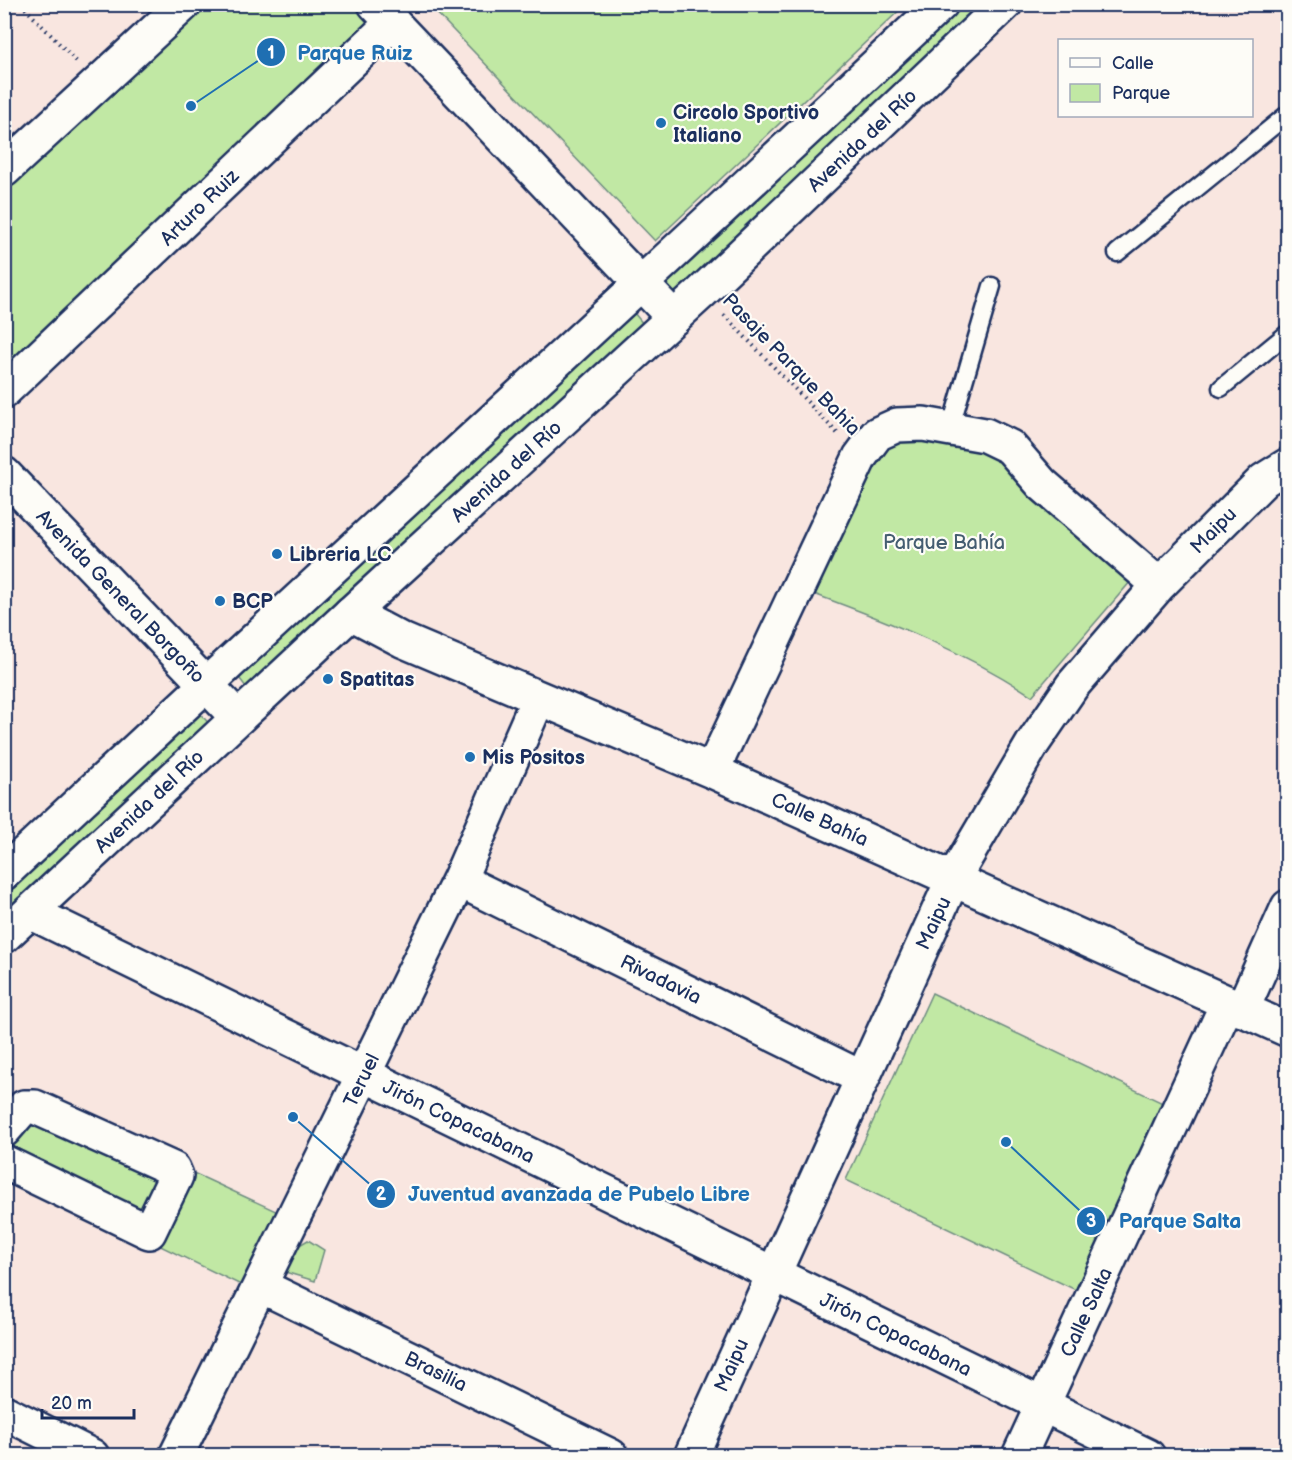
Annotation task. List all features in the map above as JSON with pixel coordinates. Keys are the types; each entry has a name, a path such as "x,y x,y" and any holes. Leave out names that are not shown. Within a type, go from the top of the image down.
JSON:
{"street":[{"path":"4,170 184,4"},
{"path":"4,873 205,684 643,284 941,4"},
{"name":"Avenida del Río","path":"4,936 351,613 702,292 1005,4"},
{"path":"384,13 674,318"},
{"name":"Arturo Ruiz","path":"4,391 384,13"},
{"path":"712,771 861,457 877,434 897,425 923,424 985,435 1010,447 1042,484 1159,585"},
{"name":"Maipu","path":"691,1455 953,879 1033,743 1072,686 1159,585 1264,480 1287,465"},
{"name":"Avenida General Borgoño","path":"4,474 238,718"},
{"name":"Calle Bahía","path":"351,613 402,640 712,771 1287,1030"},
{"name":"Teruel","path":"176,1455 459,880 538,699"},
{"name":"Rivadavia","path":"459,880 862,1078"},
{"name":"Calle Salta","path":"1019,1455 1235,1007 1287,907"},
{"name":"Jirón Copacabana","path":"30,912 1148,1455"},
{"path":"4,1130 24,1107 35,1107 173,1169 177,1176 149,1232 8,1170"},
{"name":"Brasilia","path":"261,1286 611,1455"},
{"path":"4,1412 92,1455"}],"lane":[{"path":"1117,253 1287,114"},
{"path":"950,429 992,286"},
{"path":"1221,388 1287,333"}],"path":[{"path":"21,4 98,84"},
{"name":"Pasaje Parque Bahia","path":"702,292 861,457"}],"green space":[{"path":"205,5 359,5 375,21 5,373 5,190"},
{"name":"Circolo Sportivo Italiano","path":"429,5 905,5 655,241"},
{"path":"954,5 987,5 678,297 668,297 661,282"},
{"path":"629,307 644,325 249,691 237,675"},
{"name":"Parque Bahía","path":"903,438 975,445 997,455 1033,500 1131,581 1032,696 953,651 871,615 814,594 875,462 884,448"},
{"path":"197,710 212,727 5,918 5,889"},
{"path":"932,993 1167,1105 1080,1292 846,1180"},
{"path":"28,1117 161,1181 140,1214 7,1151 5,1144"},
{"path":"189,1171 278,1212 243,1286 152,1242"},
{"path":"308,1240 324,1250 315,1281 285,1272 291,1250"}],"place":[{"name":"Parque Ruiz","path":"191,106"},
{"name":"Circolo Sportivo Italiano","path":"661,123"},
{"name":"Libreria LC","path":"277,554"},
{"name":"BCP","path":"220,601"},
{"name":"Spatitas","path":"328,679"},
{"name":"Mis Positos","path":"470,757"},
{"name":"Juventud avanzada de Pubelo Libre","path":"293,1117"},
{"name":"Parque Salta","path":"1006,1142"}]}
